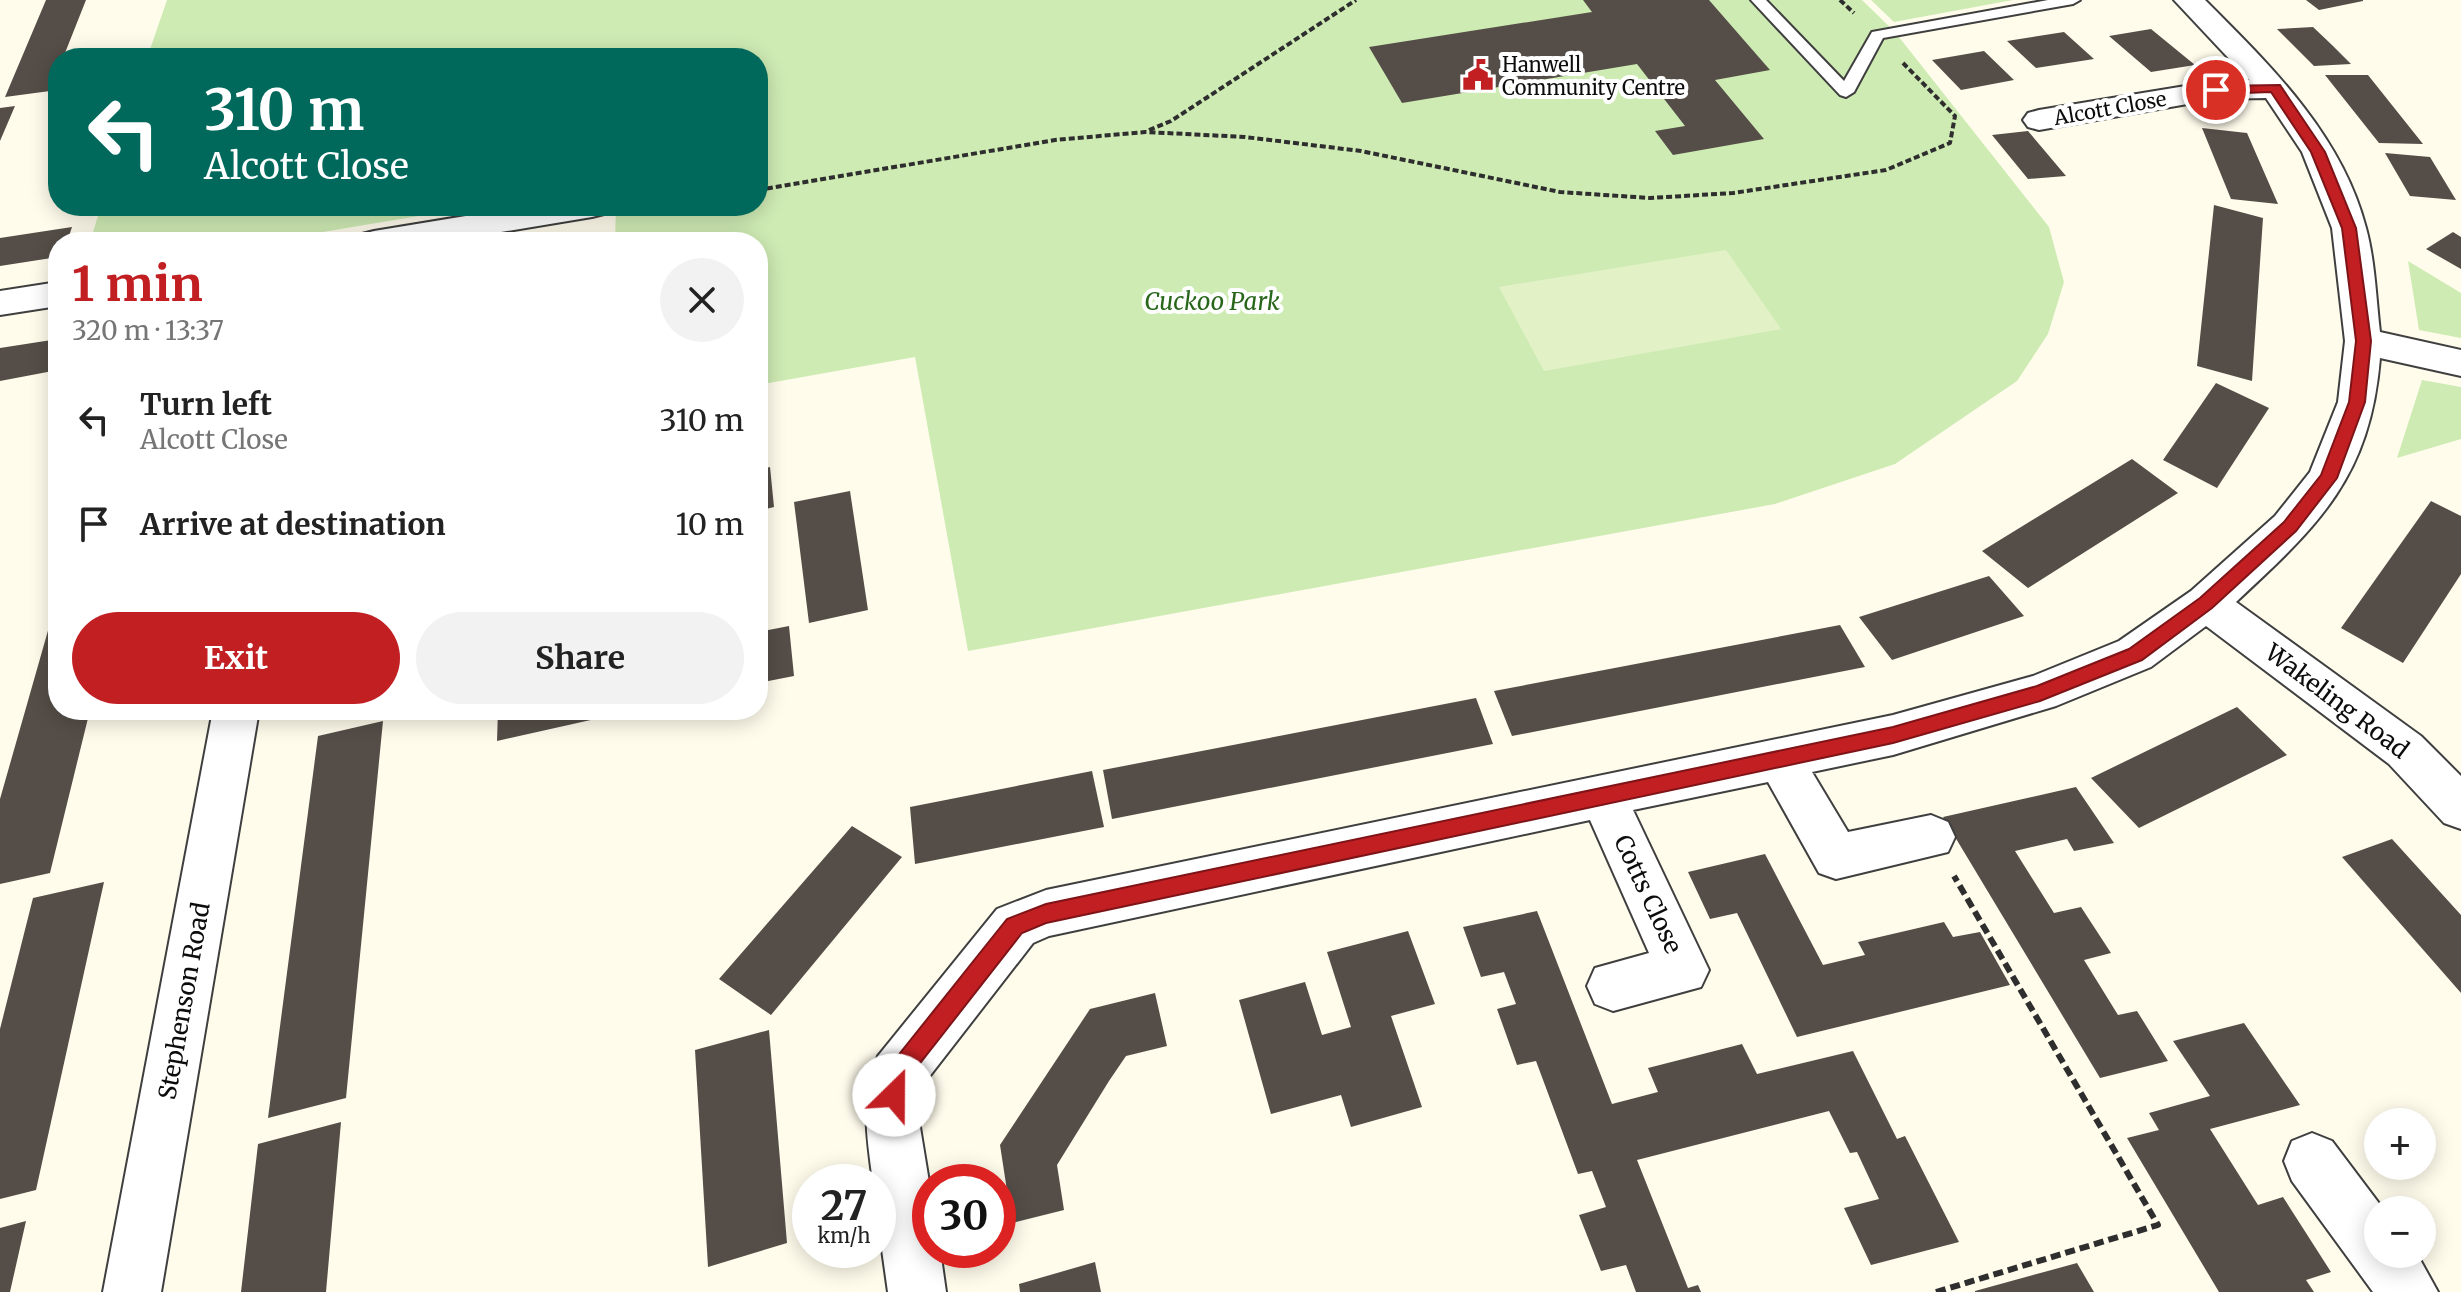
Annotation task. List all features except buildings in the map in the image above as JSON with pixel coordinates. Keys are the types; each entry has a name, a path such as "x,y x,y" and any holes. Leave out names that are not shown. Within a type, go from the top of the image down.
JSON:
{"street":[{"path":"917,1292 891,1115 897,1075 1015,926 1046,913 1781,761 1893,735 2040,693 2135,654 2206,603 2290,527 2328,478 2357,402 2363,341 2349,228 2318,152 2275,88 2189,0"},
{"name":"Alcott Close","path":"2039,120 2216,90 2275,88"},
{"path":"435,232 531,216"},
{"path":"0,303 48,296"},
{"path":"2363,341 2461,363"},
{"name":"Wakeling Road","path":"2206,603 2405,750 2461,808"},
{"name":"Stephenson Road","path":"132,1292 234,720"},
{"path":"1781,761 1836,857 1931,837"},
{"name":"Cotts Close","path":"1603,797 1683,970 1613,986"},
{"path":"2312,1161 2364,1231"},
{"path":"2392,1268 2409,1292"}],"lane":[{"path":"1758,0 1846,92 1877,35 2073,0"}],"path":[{"path":"1145,132 1171,121 1356,0"},
{"path":"768,188 1055,140 1145,132 1245,137 1361,151 1560,192 1650,198 1733,193 1886,170 1950,143 1955,116 1840,0"},
{"path":"1931,837 2158,1225 1936,1292"}],"green space":[{"name":"Cuckoo Park","path":"167,0 1862,0 1895,32 2049,227 2064,282 2048,334 2017,381 1895,464 1775,504 968,651 915,357 768,383 768,232 615,232 616,216 768,216 768,48 150,48"},
{"path":"1871,0 2013,0 1894,22"},
{"path":"98,216 418,216 323,232 93,232"},
{"path":"1726,250 1781,329 1544,371 1499,287"},
{"path":"2408,261 2461,293 2461,338 2419,330"},
{"path":"2422,380 2461,387 2461,439 2397,458"}],"place":[{"name":"Hanwell Community Centre","path":"1478,75"}],"route":[{"path":"894,1095 897,1075 1015,926 1046,913 1781,761 1893,735 2040,693 2135,654 2206,603 2290,527 2328,478 2357,402 2363,341 2349,228 2318,152 2275,88 2216,90"}]}
